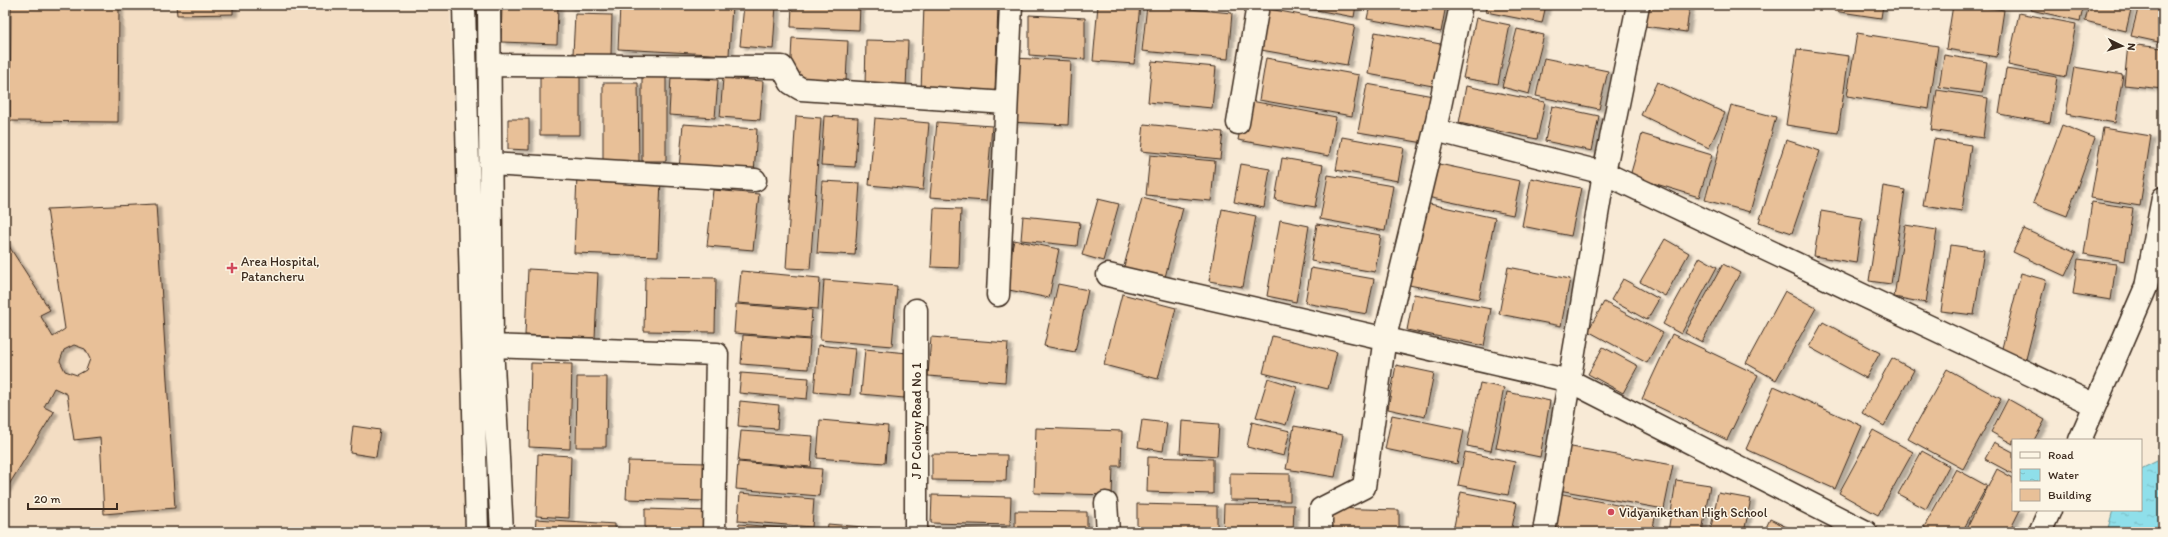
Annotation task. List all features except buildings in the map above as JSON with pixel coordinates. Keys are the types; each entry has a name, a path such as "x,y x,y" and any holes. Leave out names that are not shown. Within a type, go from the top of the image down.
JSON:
{"street":[{"path":"464,5 477,532"},
{"path":"489,5 492,346 502,532"},
{"path":"998,295 1011,5"},
{"path":"1238,123 1258,5"},
{"path":"1321,532 1321,508 1364,486 1385,337 1435,130 1461,5"},
{"path":"1544,532 1604,173 1638,5"},
{"path":"489,65 782,68 792,83 801,89 1006,103"},
{"path":"1435,130 1604,173 2095,405"},
{"path":"490,164 755,180"},
{"path":"2080,439 2146,288 2163,198"},
{"path":"1108,275 1570,380 1866,532"},
{"name":"J P Colony Road No 1","path":"916,310 916,532"},
{"path":"492,346 717,354 714,532"},
{"path":"1106,503 1108,532"},
{"path":"2040,532 2050,511"}],"shaded area":[{"name":"Area Hospital, Patancheru","path":"5,5 450,5 467,532 5,532"}],"water":[{"path":"2163,458 2163,532 2107,532 2113,511 2142,511 2142,468"}],"place":[{"name":"Area Hospital, Patancheru","path":"232,268"},
{"name":"Vidyanikethan High School","path":"1611,512"}]}
